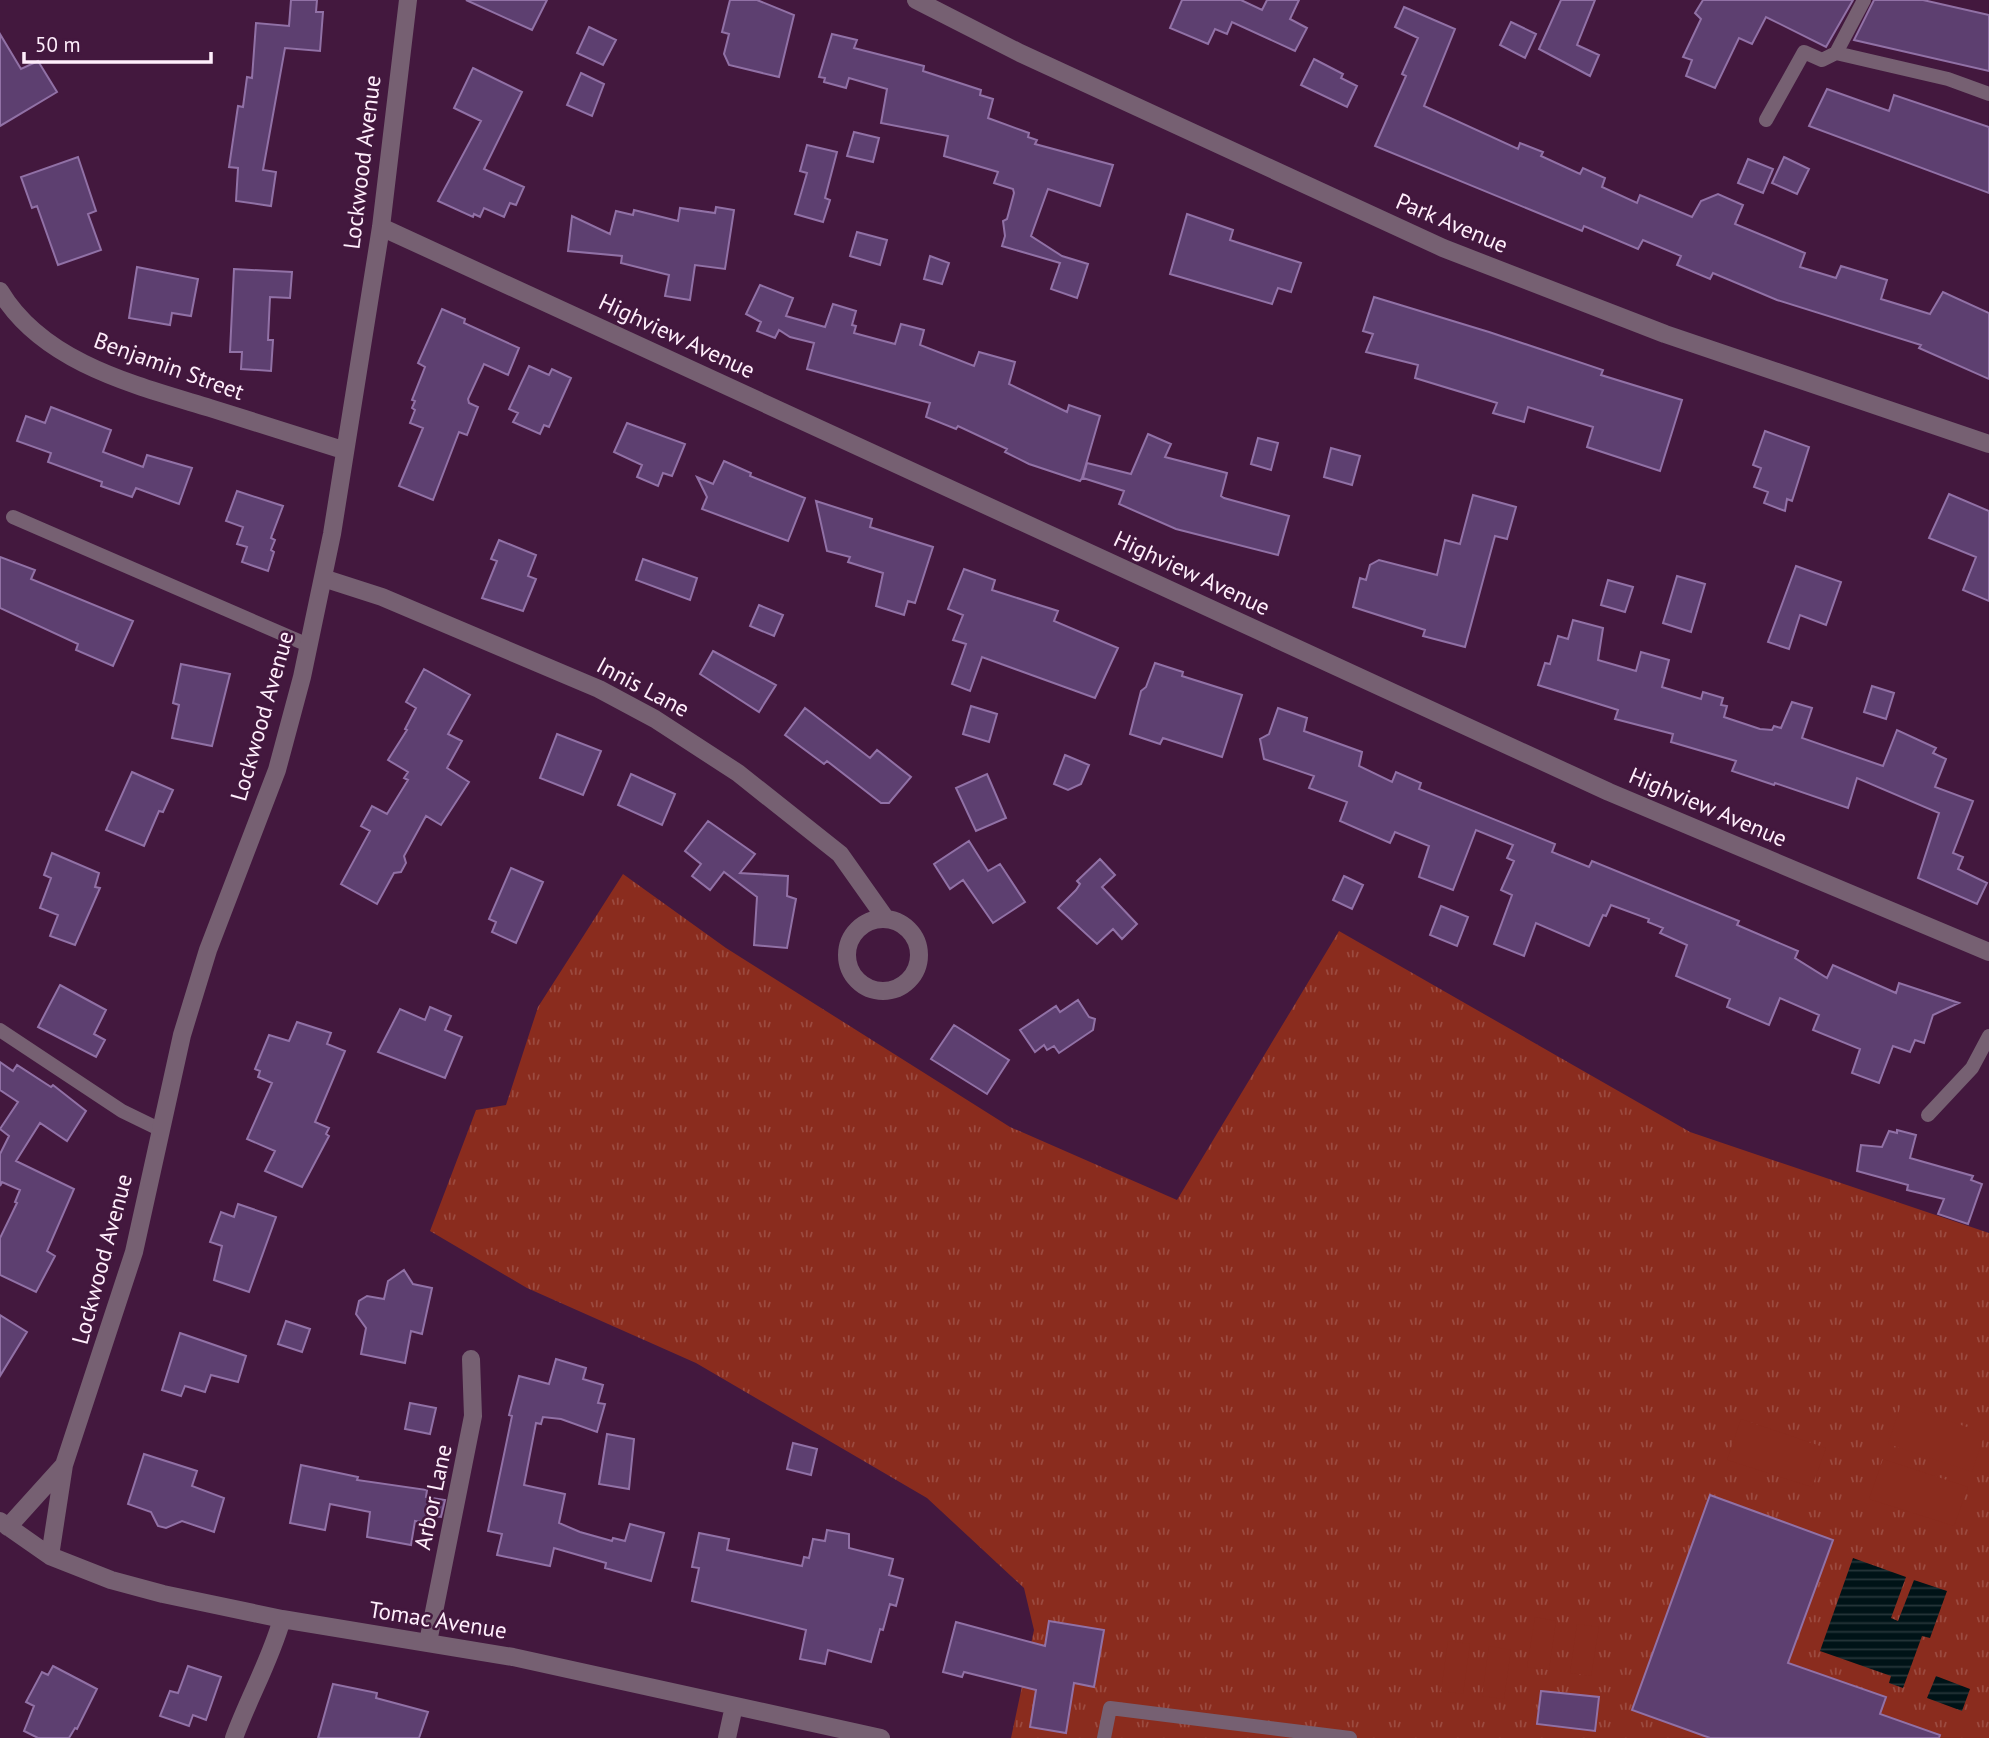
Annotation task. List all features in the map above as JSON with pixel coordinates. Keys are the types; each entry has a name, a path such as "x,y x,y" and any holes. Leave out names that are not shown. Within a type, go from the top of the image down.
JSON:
{"street":[{"name":"Lockwood Avenue","path":"50,1556 64,1465 134,1252 186,1023 208,950 277,770 308,645 323,578 381,227 408,0"},
{"name":"Park Avenue","path":"916,0 1032,58 1443,248 1665,334 1989,444"},
{"name":"Highview Avenue","path":"381,227 1609,792 1989,952"},
{"name":"Benjamin Street","path":"0,291 9,307 47,341 92,368 343,450"},
{"name":"Innis Lane","path":"323,578 383,597 600,689 655,719 738,773 841,854 886,919 909,929 916,939 918,963 905,985 882,992 860,985 847,965 846,953 849,942 864,924 886,919"},
{"name":"Arbor Lane","path":"428,1642 473,1416 471,1359"},
{"name":"Lockwood Avenue","path":"4,1524 64,1465"},
{"name":"Tomac Avenue","path":"4,1524 50,1556 111,1580 282,1619 513,1657 881,1738"},
{"path":"234,1738 272,1655 282,1619"},
{"path":"727,1738 734,1706"}],"lane":[{"path":"1766,120 1804,52 1822,60 1836,53 1864,0"},
{"path":"1836,53 1948,79 1989,94"},
{"path":"13,517 308,645"},
{"path":"0,1030 122,1111 160,1130"},
{"path":"1927,1115 1972,1068 1989,1036"},
{"path":"1104,1738 1110,1708 1350,1738"}],"green space":[{"path":"623,874 726,948 1010,1127 1177,1200 1339,931 1690,1132 1989,1233 1989,1738 1011,1738 1034,1630 1024,1588 927,1498 696,1363 527,1288 430,1231 476,1110 506,1105 538,1007"},
{"path":"1901,1405 1985,1433 1972,1472 1888,1444"},
{"path":"1741,1419 1826,1448 1812,1487 1727,1460"},
{"path":"1883,1459 1968,1487 1954,1526 1869,1499"},
{"path":"1535,1617 1556,1621 1549,1670 1527,1667"},
{"path":"1577,1624 1599,1627 1591,1676 1570,1673"},
{"path":"1448,1641 1470,1644 1463,1694 1441,1691"},
{"path":"1489,1646 1511,1650 1504,1699 1482,1696"}],"shaded area":[{"path":"1853,1558 1906,1577 1891,1618 1898,1621 1914,1580 1947,1591 1930,1638 1922,1636 1903,1688 1889,1683 1891,1676 1820,1651"},
{"path":"1936,1676 1970,1689 1962,1711 1927,1698"}],"building":[{"path":"291,0 317,0 316,12 323,12 320,51 285,48 263,170 276,172 271,206 236,201 238,168 229,167 238,106 243,107 247,77 252,78 256,23 289,26"},
{"path":"466,0 547,0 532,30"},
{"path":"730,0 757,0 794,15 779,77 729,65 724,54 729,34 722,32"},
{"path":"1182,0 1241,0 1262,10 1267,0 1299,0 1290,19 1307,28 1295,51 1232,22 1227,34 1215,29 1208,44 1170,28"},
{"path":"1561,0 1595,0 1577,45 1599,55 1590,76 1539,49"},
{"path":"1703,0 1853,0 1826,47 1766,17 1752,44 1739,38 1715,88 1686,76 1692,60 1683,57 1701,19 1695,13"},
{"path":"1874,0 1923,0 1989,15 1989,71 1854,40"},
{"path":"1404,7 1455,29 1424,106 1518,149 1520,143 1543,152 1541,156 1580,174 1583,168 1605,178 1602,187 1637,203 1640,195 1692,217 1701,201 1718,194 1743,205 1735,224 1805,253 1800,267 1836,278 1841,266 1887,280 1881,299 1930,314 1943,292 1989,313 1989,379 1919,348 1921,345 1777,300 1713,273 1710,279 1677,265 1681,256 1643,240 1638,249 1584,226 1582,231 1375,146 1406,76 1402,74 1418,38 1395,27"},
{"path":"1511,22 1536,34 1525,58 1500,45"},
{"path":"589,27 616,40 603,65 577,53"},
{"path":"0,34 21,69 38,61 57,92 0,126"},
{"path":"832,34 857,40 854,48 924,66 923,71 981,90 980,95 993,99 988,118 1029,133 1028,137 1037,140 1035,144 1113,165 1100,206 1048,189 1031,236 1062,256 1088,264 1077,298 1051,289 1060,263 1002,246 1005,236 1003,221 1007,219 1014,193 1013,189 994,183 998,172 944,156 948,136 881,123 887,89 849,78 846,88 824,82 825,78 819,77"},
{"path":"1314,59 1343,74 1341,78 1357,86 1347,107 1301,85"},
{"path":"473,68 522,92 484,169 524,187 516,205 510,203 504,217 484,208 480,217 474,214 473,217 438,201 481,121 454,108"},
{"path":"581,73 604,84 592,116 567,105"},
{"path":"1827,89 1889,111 1894,95 1989,127 1989,193 1809,126"},
{"path":"854,132 879,138 873,162 847,156"},
{"path":"807,145 837,152 825,198 830,200 823,222 795,214 807,173 800,171"},
{"path":"78,157 96,211 88,214 101,250 58,265 37,206 32,208 21,177"},
{"path":"1784,157 1809,169 1797,194 1772,183"},
{"path":"1748,159 1773,169 1763,193 1738,183"},
{"path":"716,207 734,210 725,269 695,265 690,300 665,296 669,275 621,263 622,256 568,251 572,216 610,234 616,211 633,215 634,210 678,221 680,208 715,213"},
{"path":"1187,214 1233,230 1230,240 1301,263 1291,292 1278,288 1272,304 1170,274"},
{"path":"857,232 887,240 880,265 850,256"},
{"path":"930,256 949,263 942,284 924,279"},
{"path":"137,267 198,279 191,316 172,313 170,325 129,318"},
{"path":"234,269 292,272 290,298 270,297 268,340 273,340 271,371 241,369 242,352 230,352"},
{"path":"760,285 793,298 786,316 825,327 833,304 856,311 852,325 856,326 854,333 895,344 901,324 924,330 920,345 974,366 979,352 1015,362 1009,384 1067,412 1069,405 1100,416 1082,478 1080,481 1029,464 1005,452 1007,449 958,426 956,429 926,417 930,403 807,369 814,343 790,337 779,330 775,338 757,331 761,322 746,314"},
{"path":"1374,297 1603,370 1601,375 1682,400 1660,471 1587,447 1593,427 1528,407 1524,422 1493,413 1497,403 1415,378 1418,365 1366,352 1373,334 1363,331"},
{"path":"442,309 465,319 464,323 519,348 508,375 484,364 468,399 469,403 478,407 467,435 459,432 433,500 399,486 423,428 410,423 415,410 412,408 415,401 412,400 425,367 418,363"},
{"path":"529,366 549,375 552,369 571,378 549,427 544,425 540,434 513,422 518,413 509,409"},
{"path":"51,407 111,430 103,452 143,467 147,455 192,468 179,504 136,488 132,497 101,486 102,482 48,462 51,453 17,441 26,416 45,423"},
{"path":"627,423 685,444 672,476 663,473 658,486 637,477 642,465 614,452"},
{"path":"1765,431 1809,447 1792,501 1787,499 1785,511 1764,503 1768,492 1754,487 1761,468 1753,465"},
{"path":"1148,434 1171,444 1165,457 1227,473 1221,496 1224,498 1289,516 1278,555 1176,529 1119,504 1124,491 1083,478 1087,463 1131,474"},
{"path":"1258,438 1278,443 1271,470 1251,464"},
{"path":"1331,448 1360,456 1352,485 1324,477"},
{"path":"724,461 751,473 750,476 805,498 788,541 702,509 707,497 697,477 713,484"},
{"path":"237,491 283,506 271,538 275,540 271,550 274,552 268,571 242,562 247,547 237,544 243,527 226,521"},
{"path":"1949,494 1989,511 1989,601 1963,590 1976,557 1929,538"},
{"path":"1473,495 1516,507 1507,539 1495,536 1465,647 1423,636 1425,630 1353,607 1360,578 1366,580 1370,565 1379,560 1437,575 1445,540 1460,544"},
{"path":"816,501 872,519 870,527 933,547 915,603 908,601 904,615 876,606 883,573 848,562 850,557 827,551"},
{"path":"499,540 536,555 528,576 536,579 523,611 482,598 497,561 491,559"},
{"path":"0,557 35,570 31,579 133,621 113,666 76,650 78,644 0,608"},
{"path":"643,559 697,578 690,600 636,580"},
{"path":"1796,566 1841,582 1826,625 1800,615 1789,649 1768,642"},
{"path":"964,569 995,580 992,590 1058,611 1054,621 1118,648 1095,698 982,657 970,691 952,684 966,644 953,640 963,615 948,609"},
{"path":"1677,576 1705,584 1691,632 1663,623"},
{"path":"1608,580 1633,587 1625,612 1601,605"},
{"path":"759,605 783,615 774,636 750,626"},
{"path":"1573,620 1603,628 1598,660 1636,671 1641,652 1669,660 1662,687 1701,699 1703,692 1723,698 1721,705 1727,706 1724,717 1760,729 1772,730 1774,726 1781,728 1792,702 1812,708 1802,738 1883,766 1897,730 1936,748 1933,753 1946,759 1935,787 1973,801 1953,853 1963,857 1958,869 1987,883 1977,904 1918,878 1939,813 1857,778 1848,808 1775,783 1774,785 1732,771 1736,761 1671,742 1673,734 1615,719 1618,710 1538,685 1545,663 1550,664 1558,636 1568,639"},
{"path":"713,651 776,685 759,712 700,674"},
{"path":"1155,663 1183,672 1182,676 1242,695 1222,757 1163,738 1160,744 1130,734 1141,691 1146,687"},
{"path":"181,664 230,674 212,746 172,738 179,705 173,703"},
{"path":"424,669 470,695 448,734 462,741 447,768 469,782 441,825 426,816 404,856 406,863 401,872 394,873 377,904 341,884 370,831 361,826 372,806 387,814 408,780 404,778 408,772 388,760 407,730 405,729 416,708 406,702"},
{"path":"1872,686 1894,693 1886,719 1864,712"},
{"path":"971,706 997,714 989,742 963,734"},
{"path":"805,708 870,758 877,750 911,777 889,803 881,803 827,761 824,764 785,735"},
{"path":"1278,708 1307,718 1304,731 1362,752 1359,766 1392,782 1396,772 1421,783 1419,789 1555,844 1552,852 1589,867 1592,861 1739,921 1737,925 1798,951 1795,958 1827,978 1833,965 1896,993 1899,983 1959,1003 1933,1015 1924,1043 1915,1040 1910,1052 1893,1046 1879,1083 1852,1073 1860,1049 1813,1030 1819,1015 1780,998 1769,1025 1727,1007 1730,999 1676,976 1687,945 1660,933 1663,928 1648,922 1649,919 1611,905 1606,916 1603,915 1589,946 1536,923 1524,956 1494,944 1512,895 1501,890 1514,861 1507,858 1513,845 1476,830 1453,890 1419,877 1429,846 1395,832 1390,843 1340,821 1347,802 1309,788 1314,776 1264,759 1260,739 1269,734"},
{"path":"557,734 601,751 583,795 540,778"},
{"path":"1065,755 1089,765 1081,784 1068,790 1054,784"},
{"path":"132,772 173,790 163,812 159,811 144,846 106,830"},
{"path":"631,774 675,794 662,825 618,805"},
{"path":"987,774 1006,818 976,831 956,788"},
{"path":"708,821 755,854 740,873 788,876 787,896 796,899 787,948 754,945 757,897 724,872 710,890 692,876 701,864 685,851"},
{"path":"969,841 988,871 1000,864 1025,902 993,923 963,880 950,889 934,864"},
{"path":"52,853 99,873 95,887 100,888 75,945 50,936 58,915 40,908 51,878 44,875"},
{"path":"1100,859 1115,875 1102,887 1137,924 1122,939 1113,929 1097,944 1058,908 1076,890 1080,884 1077,881"},
{"path":"511,868 543,882 516,943 492,932 496,922 489,919"},
{"path":"1344,876 1363,885 1352,909 1333,900"},
{"path":"1441,906 1468,917 1457,946 1430,935"},
{"path":"60,985 106,1010 94,1034 105,1040 96,1057 38,1027"},
{"path":"1078,1000 1089,1017 1095,1019 1093,1030 1059,1053 1054,1046 1047,1050 1044,1045 1035,1052 1020,1030 1056,1006 1060,1012"},
{"path":"430,1007 451,1016 445,1030 462,1037 445,1078 378,1052 400,1009 425,1020"},
{"path":"297,1022 331,1033 327,1044 345,1051 315,1122 329,1128 326,1134 329,1136 302,1187 265,1171 275,1151 247,1139 272,1083 258,1077 260,1071 255,1069 269,1035 289,1041"},
{"path":"954,1025 1009,1060 987,1094 931,1059"},
{"path":"0,1062 13,1071 17,1065 51,1087 53,1085 86,1111 67,1141 40,1123 16,1161 74,1189 47,1251 55,1256 36,1292 0,1275 0,1238 17,1203 15,1202 20,1190 2,1182 0,1186 0,1154 9,1136 0,1129 18,1102 0,1090"},
{"path":"1897,1130 1916,1135 1910,1158 1973,1176 1971,1180 1982,1184 1968,1224 1938,1214 1944,1199 1907,1190 1908,1185 1857,1171 1861,1145 1882,1147 1889,1131 1897,1133"},
{"path":"238,1204 276,1217 249,1292 214,1280 222,1246 210,1242 221,1212 234,1217"},
{"path":"404,1270 413,1284 432,1288 422,1334 411,1331 405,1363 361,1354 366,1328 356,1314 359,1301 367,1296 384,1299 388,1281"},
{"path":"0,1315 27,1332 0,1376"},
{"path":"286,1321 310,1329 302,1352 278,1344"},
{"path":"180,1333 246,1356 238,1382 211,1375 205,1392 185,1386 181,1396 162,1390"},
{"path":"556,1359 586,1368 583,1379 603,1385 598,1403 605,1404 597,1432 561,1419 543,1417 541,1424 536,1423 524,1485 565,1494 559,1523 580,1532 612,1541 613,1538 625,1541 630,1524 664,1533 651,1581 605,1568 606,1563 554,1548 550,1566 497,1555 502,1534 488,1531 512,1416 509,1415 519,1376 549,1384"},
{"path":"410,1403 436,1408 430,1434 405,1429"},
{"path":"607,1434 634,1439 629,1489 599,1484"},
{"path":"793,1443 817,1449 811,1475 787,1469"},
{"path":"144,1454 197,1471 192,1486 224,1498 214,1532 182,1521 166,1528 158,1526 151,1512 128,1504"},
{"path":"301,1465 358,1477 357,1480 427,1490 426,1497 445,1500 441,1517 434,1516 432,1524 415,1521 411,1545 367,1537 370,1512 330,1504 325,1530 290,1523"},
{"path":"1710,1495 1833,1540 1788,1663 1886,1697 1880,1714 1940,1735 1939,1738 1710,1738 1632,1710"},
{"path":"827,1530 849,1534 849,1548 893,1559 889,1575 903,1579 896,1606 890,1604 883,1630 880,1629 871,1662 828,1650 825,1664 800,1659 806,1630 692,1601 699,1568 692,1567 699,1533 729,1539 727,1550 802,1566 804,1557 809,1558 813,1539 825,1541"},
{"path":"1049,1621 1104,1630 1094,1687 1074,1683 1066,1733 1030,1727 1036,1690 964,1672 962,1677 943,1672 956,1622 1045,1646"},
{"path":"53,1666 97,1689 77,1729 75,1728 69,1738 38,1738 24,1731 34,1706 26,1702 42,1672 48,1675"},
{"path":"188,1666 221,1677 206,1720 193,1715 189,1726 160,1716 170,1691 178,1693"},
{"path":"333,1684 377,1693 376,1698 428,1712 419,1738 318,1738"},
{"path":"1541,1691 1599,1697 1595,1731 1537,1724"}]}
